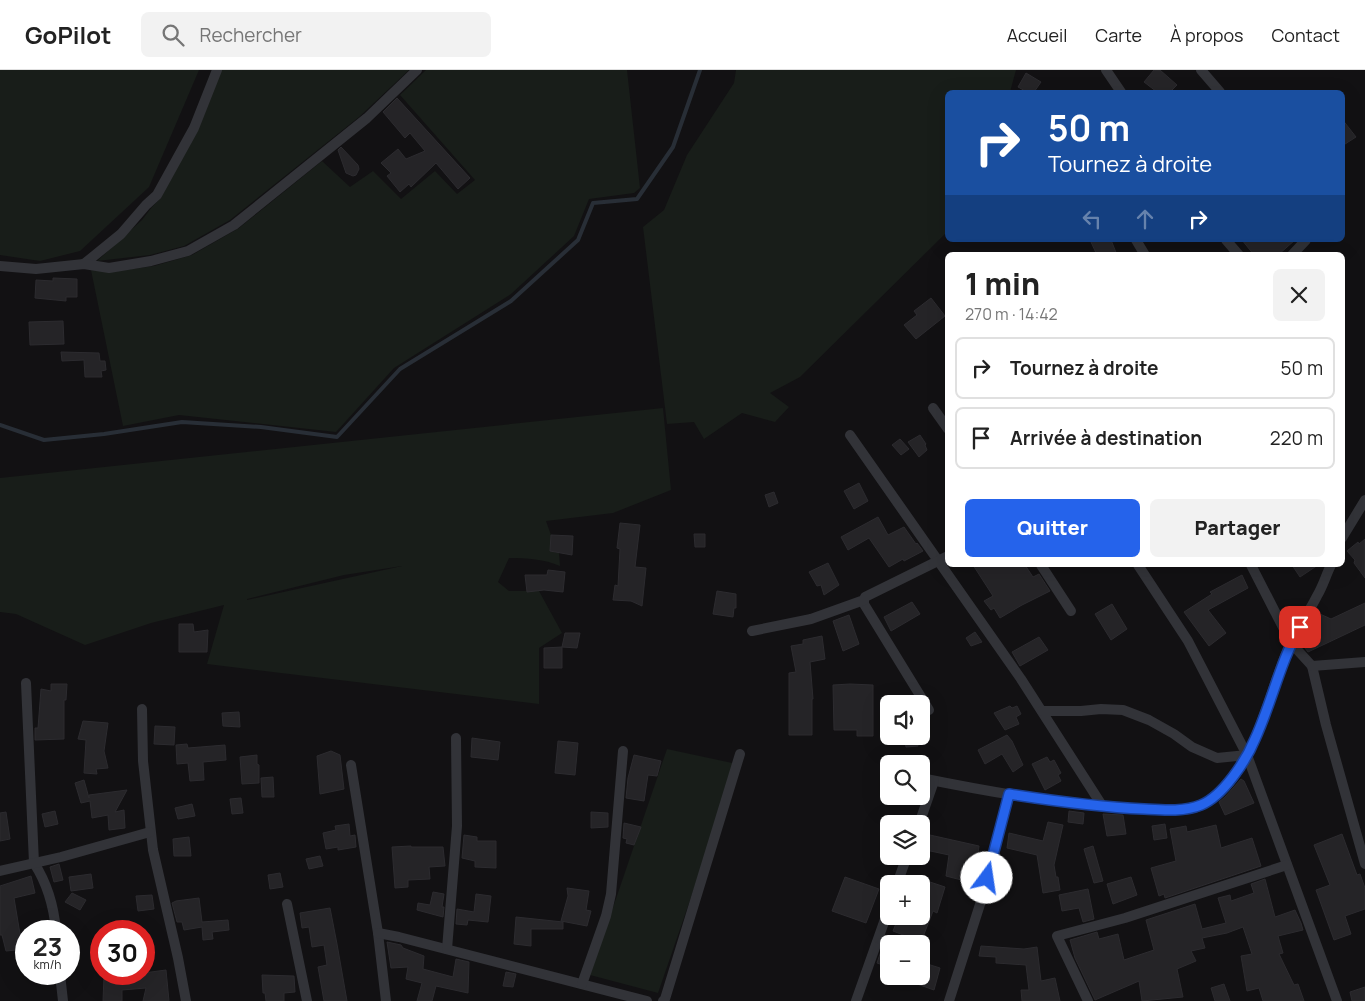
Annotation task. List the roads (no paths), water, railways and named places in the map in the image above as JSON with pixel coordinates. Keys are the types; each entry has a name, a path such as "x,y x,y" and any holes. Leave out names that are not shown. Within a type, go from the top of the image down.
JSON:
{"street":[{"path":"84,264 121,234 157,195 194,128 217,70"},
{"path":"0,266 36,269 84,264 109,268 151,261 188,251 234,225 367,118 417,70"},
{"path":"1106,70 1120,90"},
{"path":"1201,70 1218,90"},
{"path":"1228,242 1236,252"},
{"path":"1295,252 1304,242"},
{"path":"933,408 945,425"},
{"path":"850,435 1021,679 1103,807"},
{"path":"1345,532 1364,503"},
{"path":"752,631 811,619 864,600 865,597 945,557"},
{"path":"1042,567 1071,611"},
{"path":"1139,567 1188,641 1247,755 1337,1001"},
{"path":"1252,567 1291,643 1312,666 1365,864"},
{"path":"930,780 1009,794 1103,807 1172,809 1201,805 1229,782 1247,755 1255,739 1291,643 1318,594 1330,567"},
{"path":"864,600 864,604 921,695"},
{"path":"1312,666 1365,662"},
{"path":"26,683 34,863 42,876 55,920"},
{"path":"142,708 143,760 150,832 186,1001"},
{"path":"1042,711 1123,710 1149,720 1192,747 1217,758 1247,755"},
{"path":"447,950 457,826 456,738"},
{"path":"582,984 606,916 611,894 623,751"},
{"path":"663,1001 740,754"},
{"path":"351,764 378,933 386,1001"},
{"path":"922,815 934,781"},
{"path":"949,1001 983,895 1009,794"},
{"path":"0,870 61,857 150,832"},
{"path":"1088,1001 1057,936 1125,918 1287,865"},
{"path":"288,904 307,1001"},
{"path":"856,1001 883,925"},
{"path":"378,933 399,936 643,1000"},
{"path":"61,985 63,1001"}],"waterway":[{"path":"0,425 44,440 104,434 182,422 261,427 337,437 400,369 511,301 578,240 593,203 637,199 673,147 700,70"}]}
